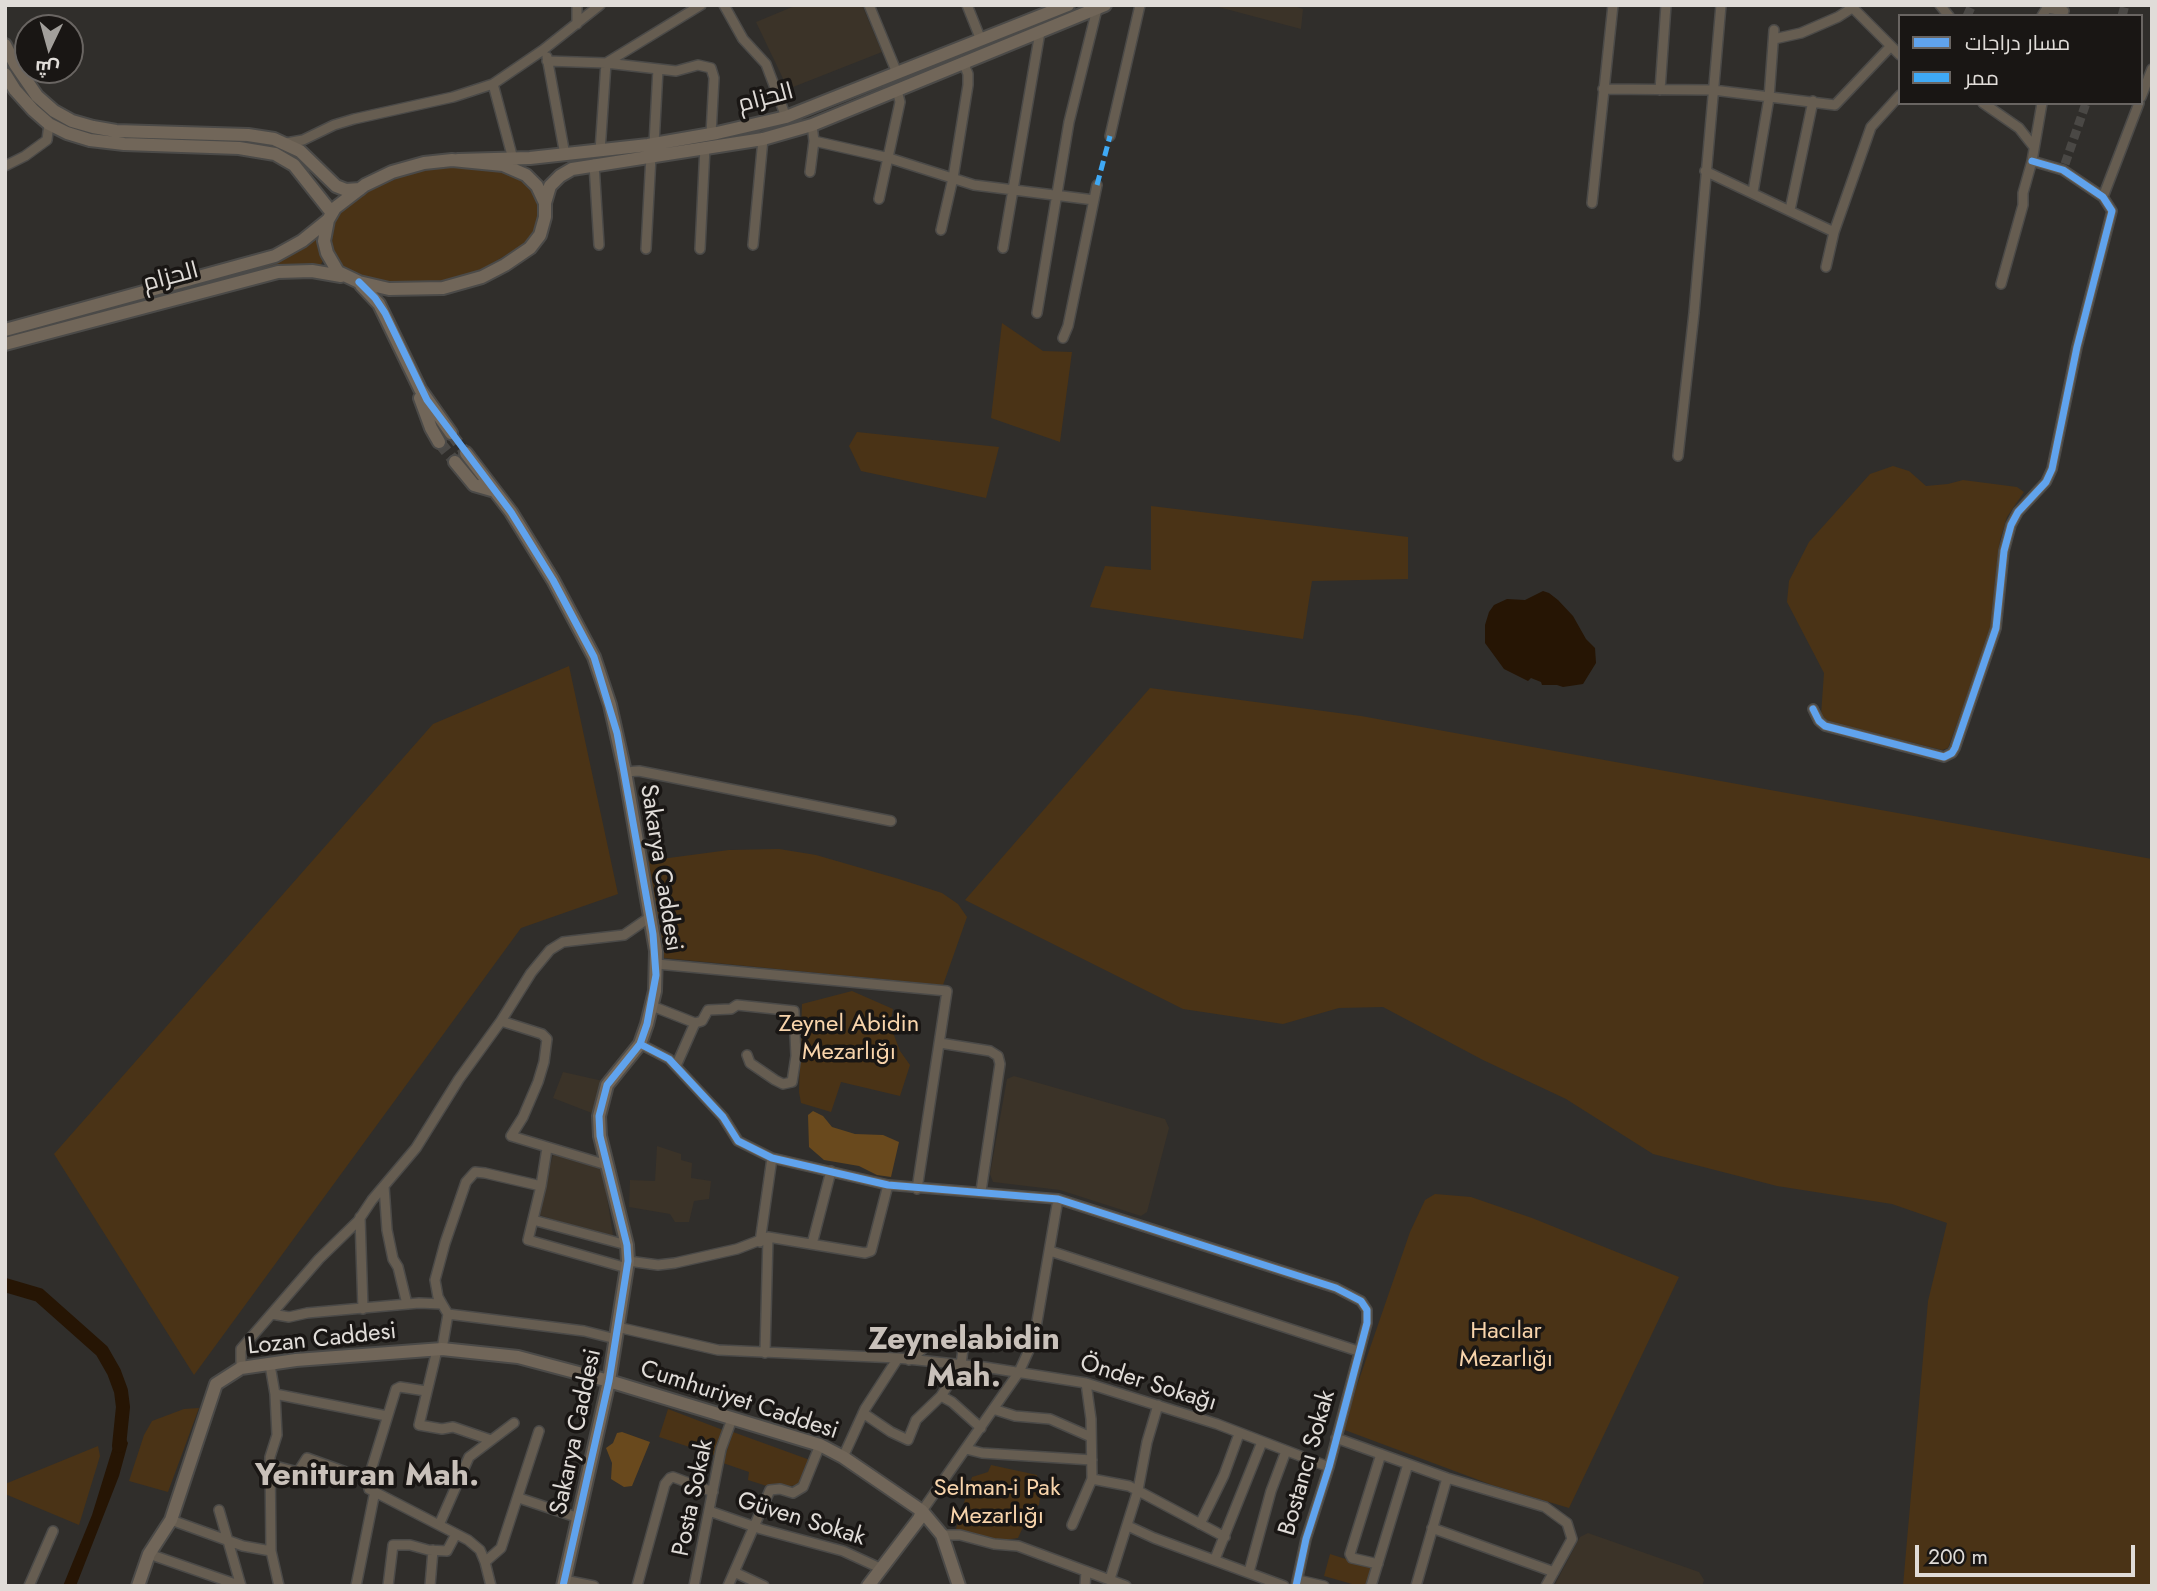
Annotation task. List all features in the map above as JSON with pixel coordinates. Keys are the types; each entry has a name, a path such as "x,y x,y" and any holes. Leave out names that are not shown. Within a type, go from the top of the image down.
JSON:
{"main road":[{"name":"الحزام","path":"708,141 786,117 1068,5"},
{"name":"الحزام","path":"545,203 550,186 572,169 653,150 708,141 763,139 812,125 1101,7"},
{"path":"5,45 37,96 54,111 82,124 116,131 248,135 286,143 300,151 336,186 346,190 360,189"},
{"path":"5,74 15,90 49,124 90,140 251,149 275,154 300,172 330,216"},
{"name":"الحزام","path":"458,160 653,150"},
{"path":"354,280 389,289 411,290 455,286 482,277 505,265 538,239 545,222 545,203 537,186 521,172 503,165 458,160 430,162 398,170 360,189 343,201 330,216 324,241 327,253 335,267 375,298 416,381 451,433"},
{"name":"الحزام","path":"5,330 275,256 302,241 330,216"},
{"name":"الحزام","path":"5,344 278,272 321,272 354,280"},
{"path":"384,313 386,302 411,290"},
{"path":"416,381 426,417 439,442"},
{"name":"Sakarya Caddesi","path":"466,453 496,491 546,569 587,641 601,675 625,772 657,964 652,1006 640,1044 610,1081 603,1095 599,1130 627,1245 628,1265 609,1381 563,1583"},
{"path":"455,461 474,485 496,491"},
{"name":"Lozan Caddesi","path":"138,1586 149,1554 171,1520 216,1384 241,1368 296,1360 440,1350 519,1357 609,1381"},
{"name":"Cumhuriyet Caddesi","path":"609,1381 820,1445 844,1457 922,1511 942,1535 959,1586"},
{"path":"868,1586 919,1519 922,1511"}],"street":[{"path":"577,5 577,24"},
{"path":"286,143 303,140 354,119 453,97 493,84 545,49 600,5"},
{"path":"606,63 701,5"},
{"path":"724,5 743,39 766,64 786,117"},
{"path":"869,5 897,73"},
{"path":"967,5 981,40"},
{"path":"1110,136 1140,5"},
{"path":"1592,203 1613,5"},
{"path":"1660,90 1666,5"},
{"path":"1678,456 1694,313 1721,5"},
{"path":"1753,192 1769,98 1774,34 1801,33 1838,17 1851,6 1898,53"},
{"path":"1037,313 1069,122 1101,7"},
{"path":"2043,14 2047,8 2064,11"},
{"path":"1003,248 1040,32"},
{"path":"1603,89 1713,90 1835,105 1890,47"},
{"path":"545,49 565,155"},
{"path":"547,61 606,63 676,71 698,65 712,68 714,78 700,249"},
{"path":"941,230 953,178 968,80 963,62"},
{"path":"600,151 606,63"},
{"path":"646,249 659,69"},
{"path":"2143,92 2152,69"},
{"path":"493,84 513,159"},
{"path":"879,199 900,102 897,90"},
{"path":"1826,267 1834,232 1871,127 1898,97"},
{"path":"1790,210 1813,101"},
{"path":"1986,105 2019,128 2034,147"},
{"path":"2001,284 2023,205 2042,105"},
{"path":"2103,197 2138,105"},
{"path":"5,166 47,140 49,124"},
{"path":"810,172 814,141 812,125"},
{"path":"753,245 763,139"},
{"path":"814,141 889,158 974,185 1094,200"},
{"path":"1813,709 1818,720 1825,726 1944,757 1953,752 1996,628 2004,551 2011,525 2018,512 2046,482 2052,469 2074,358 2112,211 2103,197 2064,167 2032,161"},
{"path":"594,164 599,245"},
{"path":"1705,171 1834,232"},
{"path":"1063,338 1068,326 1097,185"},
{"path":"625,772 652,774 891,821"},
{"path":"241,1368 241,1349 319,1259 360,1217 415,1148 531,974 556,946 571,941 624,935 650,917"},
{"path":"657,964 947,991 917,1189"},
{"path":"652,1006 695,1023 702,1021 708,1010 730,1009 737,1005 794,1011 796,1056 792,1082 783,1084 775,1080 750,1063 747,1055"},
{"path":"501,1021 546,1036 544,1062 538,1082 523,1117 511,1136 607,1165"},
{"path":"676,1066 695,1023"},
{"path":"940,1043 990,1051 998,1056 1000,1064 981,1191"},
{"path":"640,1044 661,1054 676,1066 723,1117 738,1141 772,1158 888,1185 1058,1199 1034,1339 1019,1372 922,1511"},
{"path":"547,1148 528,1240 628,1265 675,1263 764,1240 813,1244 865,1253 872,1251 888,1185"},
{"path":"765,1353 764,1240 772,1158"},
{"path":"813,1244 831,1171"},
{"path":"491,1440 453,1427 442,1429 419,1425 448,1314 438,1297 435,1280 466,1182 475,1172 541,1186"},
{"path":"384,1186 387,1230 407,1304"},
{"name":"Bostancı Sokak","path":"1058,1199 1348,1293 1361,1301 1368,1316 1329,1467 1306,1539 1297,1583"},
{"path":"360,1217 363,1309"},
{"path":"533,1220 627,1245"},
{"path":"1051,1251 1358,1351"},
{"path":"272,1314 289,1317 407,1304 442,1304"},
{"name":"Önder Sokağı","path":"448,1314 617,1333 718,1350 898,1358 1086,1383 1157,1405 1329,1467"},
{"path":"863,1413 906,1440 911,1436 916,1420 942,1396 961,1365 964,1341 958,1335 925,1347 909,1360"},
{"path":"844,1457 863,1413 898,1358"},
{"path":"270,1365 275,1394 276,1435 270,1457 271,1551 279,1586"},
{"path":"1072,1525 1092,1479 1086,1383"},
{"path":"426,1391 400,1387 396,1389 368,1480 369,1489 456,1534 480,1550 491,1586"},
{"path":"275,1394 387,1416"},
{"path":"942,1396 981,1427"},
{"path":"1110,1579 1138,1490 1157,1405"},
{"path":"993,1409 1015,1416 1050,1419 1091,1437"},
{"name":"Posta Sokak","path":"694,1586 721,1449 732,1419"},
{"path":"439,1525 469,1457 514,1423"},
{"path":"485,1562 501,1548 539,1431"},
{"path":"1200,1524 1240,1434"},
{"path":"1336,1438 1447,1478 1545,1507 1567,1523 1572,1539 1546,1586"},
{"path":"1215,1559 1262,1442"},
{"path":"727,1586 770,1490 780,1489 793,1493 803,1488 820,1445"},
{"path":"966,1449 982,1453 1092,1460"},
{"path":"1252,1586 1252,1573 1271,1491 1286,1451"},
{"path":"1378,1564 1352,1558 1350,1553 1381,1454"},
{"path":"271,1465 298,1472 307,1458 368,1480"},
{"path":"1371,1586 1408,1464"},
{"path":"637,1586 665,1484 673,1476 713,1492"},
{"path":"1416,1586 1447,1478"},
{"path":"1092,1479 1129,1486 1225,1537"},
{"path":"356,1586 375,1491"},
{"path":"519,1498 579,1518"},
{"path":"219,1510 241,1586"},
{"name":"Güven Sokak","path":"709,1511 754,1527 843,1551 872,1562 880,1568"},
{"path":"171,1520 227,1540 271,1551"},
{"path":"1128,1526 1284,1586"},
{"path":"1432,1528 1554,1572"},
{"path":"29,1586 53,1531"},
{"path":"388,1586 393,1545 447,1551 456,1534"},
{"path":"942,1535 960,1535 994,1544 1018,1546 1126,1586"},
{"path":"430,1586 433,1550"},
{"path":"149,1554 241,1586"},
{"path":"1085,1586 1086,1570"},
{"path":"734,1572 764,1586"},
{"path":"563,1583 594,1586"},
{"path":"1297,1583 1324,1586"}],"shaded area":[{"path":"797,5 862,5 882,52 788,89 756,22"},
{"path":"1211,5 1291,5 1303,9 1301,29"},
{"path":"1543,591 1558,600 1573,616 1586,639 1595,648 1596,663 1583,684 1563,687 1542,685 1531,678 1528,681 1504,669 1485,643 1485,625 1494,605 1507,599 1525,600"},
{"path":"563,1072 603,1081 597,1115 553,1098"},
{"path":"1014,1076 1165,1119 1169,1128 1147,1212 1141,1216 1060,1190 993,1182 990,1174 1007,1079"},
{"path":"813,1111 823,1116 832,1127 855,1134 883,1135 899,1142 891,1177 877,1175 859,1166 824,1160 809,1147 808,1115"},
{"path":"657,1146 681,1154 681,1160 692,1163 691,1178 711,1181 709,1199 694,1201 689,1222 675,1222 670,1214 629,1207 630,1180 655,1181"},
{"path":"554,1152 602,1166 613,1235 609,1237 536,1214"},
{"path":"121,1430 128,1443 119,1476 76,1586 63,1586 92,1515"},
{"path":"622,1432 650,1442 632,1486 624,1487 611,1479 612,1463 606,1448 613,1443 617,1433"},
{"path":"1588,1533 1699,1572 1704,1580 1702,1586 1554,1586 1580,1537"}],"green space":[{"path":"458,167 501,172 522,181 532,190 539,209 538,221 523,245 479,271 442,281 384,281 356,274 343,266 333,250 332,241 335,222 343,210 369,191 400,177 426,170"},
{"path":"315,240 318,241 324,259 320,266 279,266 5,340 5,335 280,261"},
{"path":"1002,323 1043,351 1072,352 1060,442 991,418"},
{"path":"857,432 999,447 986,498 861,471 849,446"},
{"path":"1893,466 1909,471 1926,486 1963,480 2017,487 2024,492 2007,517 2000,540 1992,626 1948,748 1942,750 1825,721 1821,715 1824,673 1787,602 1789,581 1809,542 1870,474"},
{"path":"1151,506 1408,537 1408,579 1312,581 1303,639 1090,607 1105,566 1151,570"},
{"path":"569,666 618,894 521,928 194,1375 54,1154 433,724"},
{"path":"1150,688 1361,716 2152,859 2152,1586 1903,1586 1928,1301 1947,1223 1892,1204 1777,1186 1653,1154 1566,1099 1483,1060 1383,1007 1339,1008 1283,1024 1183,1009 965,900"},
{"path":"779,849 816,855 899,879 942,893 958,904 967,917 943,985 664,958 646,861 729,850"},
{"name":"Zeynel Abidin Mezarlığı","path":"852,991 893,1009 892,1030 900,1051 910,1065 900,1096 841,1082 831,1112 801,1103 799,1092 802,1004"},
{"name":"Hacılar Mezarlığı","path":"1435,1194 1471,1197 1532,1218 1679,1277 1569,1508 1492,1485 1342,1429 1410,1232 1425,1200"},
{"path":"199,1408 168,1492 129,1481 144,1435 152,1421 184,1409"},
{"path":"668,1409 723,1430 714,1455 659,1437"},
{"path":"733,1432 810,1460 803,1482 773,1488 748,1480 749,1472 723,1463"},
{"path":"98,1446 100,1456 79,1525 5,1494 5,1484"},
{"name":"Selman-i Pak Mezarlığı","path":"991,1465 1037,1475 1039,1505 1030,1512 1018,1538 997,1541 955,1532 972,1477 988,1472"},
{"path":"1330,1554 1374,1568 1369,1586 1359,1586 1324,1576"}],"waterway":[{"path":"5,1285 39,1295 102,1351 121,1391 123,1407 119,1446"}],"tunnel":[{"path":"1968,14 1972,5"},
{"path":"2123,14 2125,5"},
{"path":"2065,164 2085,105"},
{"path":"451,433 466,453"},
{"path":"439,442 455,462"}],"marked path":[{"path":"1097,185 1110,136"}],"cycle path":[{"path":"1813,709 1825,726 1944,757 1955,748 1996,628 2004,551 2011,525 2018,512 2046,482 2052,469 2077,347 2112,211 2103,197 2063,170 2032,161"},
{"path":"359,282 385,313 427,400 511,512 553,580 594,657 617,733 653,934 656,975 647,1024 640,1044 607,1085 599,1116 600,1136 627,1245 628,1261 609,1381 563,1586"},
{"path":"640,1044 669,1059 723,1117 738,1141 772,1158 888,1185 1058,1199 1336,1288 1361,1301 1367,1310 1367,1323 1329,1467 1306,1539 1296,1586"}],"district":[{"name":"Zeynelabidin Mah.","path":"964,1360"},
{"name":"Yenituran Mah.","path":"367,1477"}]}
